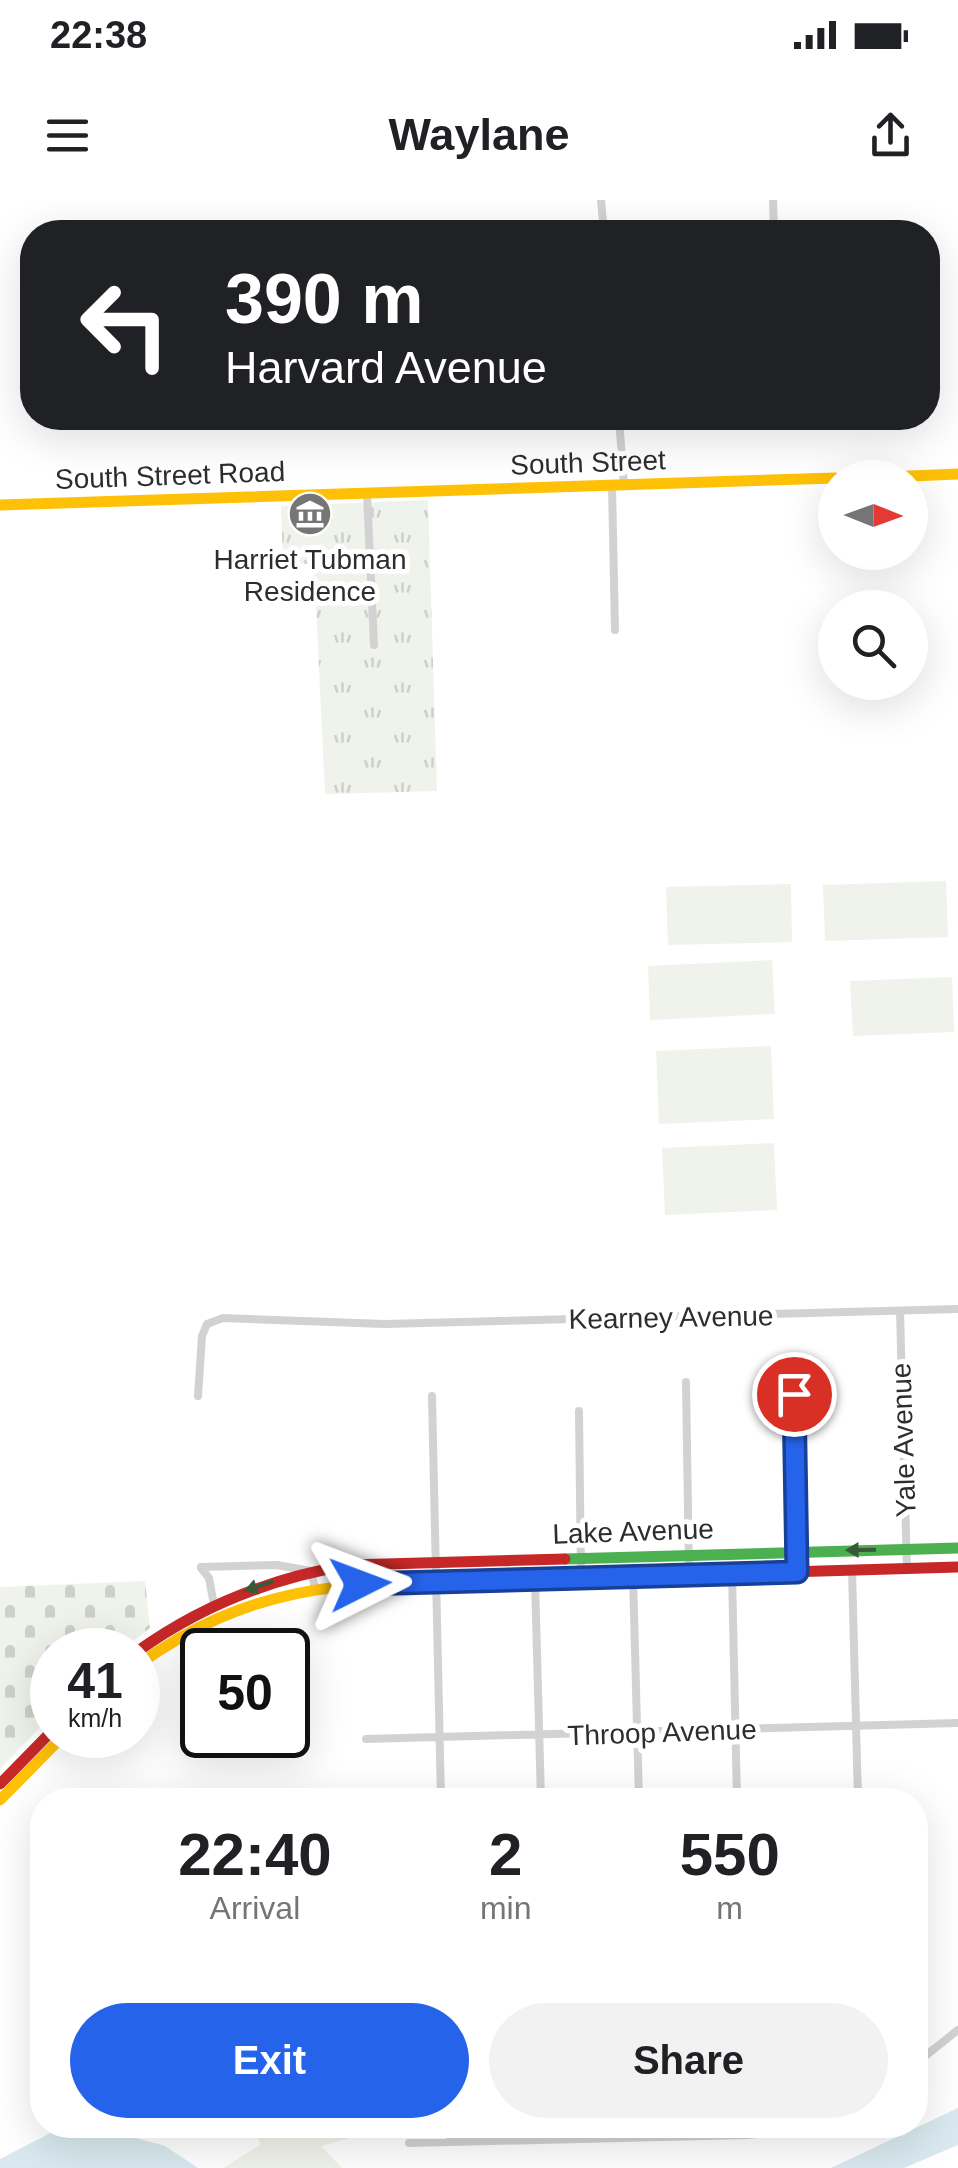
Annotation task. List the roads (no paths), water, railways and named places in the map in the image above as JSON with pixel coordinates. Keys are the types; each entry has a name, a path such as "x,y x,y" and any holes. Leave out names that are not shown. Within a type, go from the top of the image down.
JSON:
{"main road":[{"path":"928,475 958,474"},
{"name":"South Street","path":"342,494 818,479"},
{"name":"South Street Road","path":"0,505 342,494"},
{"name":"Lake Avenue","path":"160,1638 214,1605 267,1583 349,1565 958,1548"},
{"name":"Lake Avenue","path":"160,1649 218,1617 273,1597 314,1588 436,1581 958,1567"},
{"path":"0,1784 30,1753"},
{"path":"0,1800 41,1758"}],"street":[{"path":"615,630 619,430"},
{"path":"367,494 374,645"},
{"name":"Kearney Avenue","path":"198,1396 202,1336 207,1324 223,1318 385,1324 958,1310"},
{"name":"Yale Avenue","path":"900,1311 907,1568"},
{"path":"686,1382 689,1575"},
{"path":"794,1394 797,1572"},
{"path":"432,1396 442,1788"},
{"path":"579,1412 581,1577"},
{"name":"Lake Avenue","path":"214,1605 209,1578 200,1567 278,1565 311,1571"},
{"path":"852,1570 858,1788"},
{"path":"311,1571 314,1588"},
{"path":"732,1574 737,1788"},
{"path":"633,1575 639,1788"},
{"path":"535,1580 541,1788"},
{"name":"Throop Avenue","path":"366,1739 958,1723"},
{"path":"928,2054 958,2030"},
{"path":"408,2144 615,2138"}],"place":[{"name":"Harriet Tubman Residence","path":"310,514"}]}
